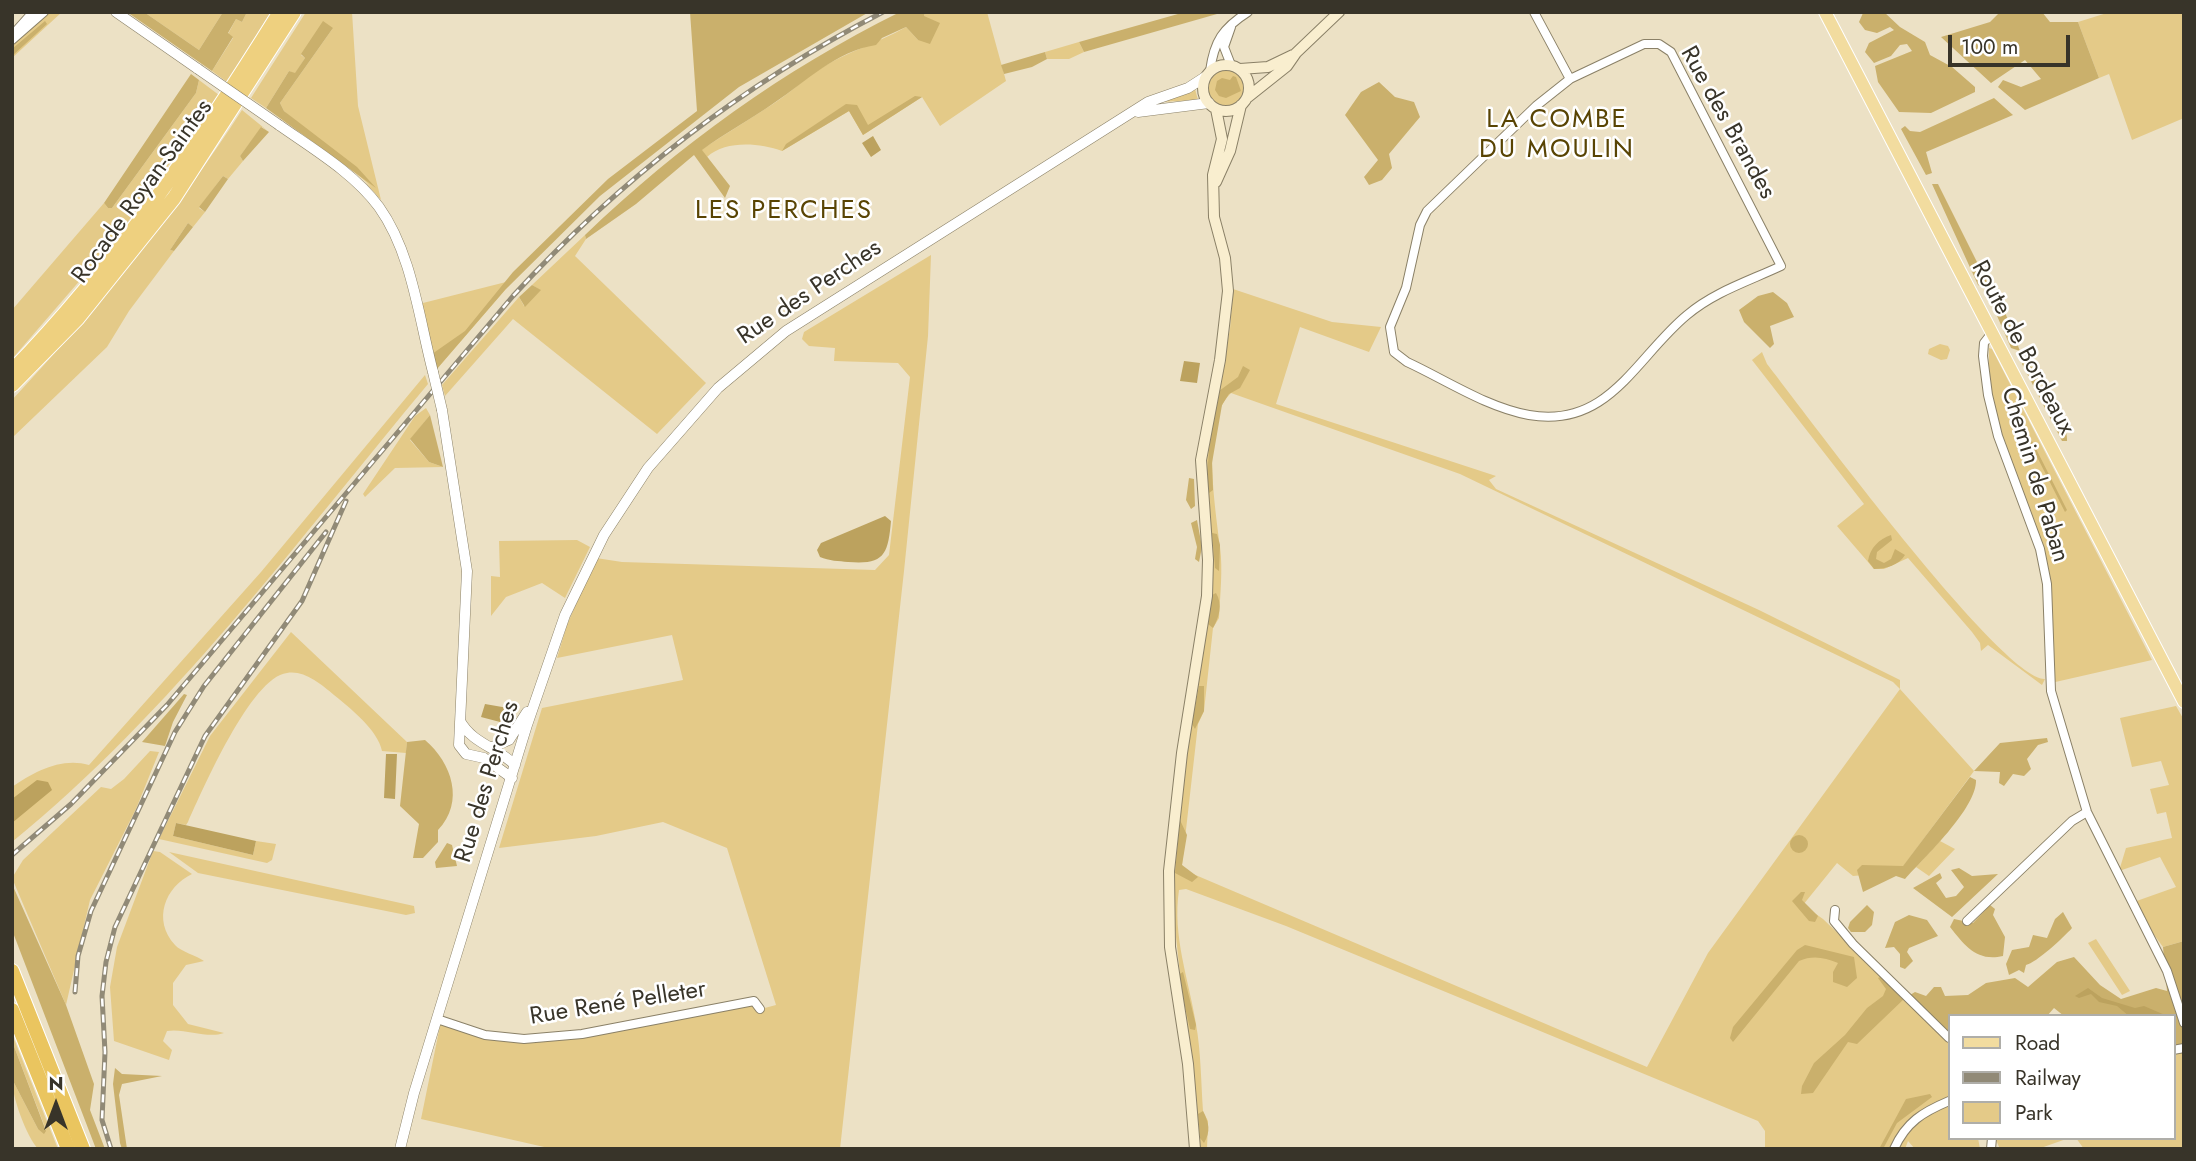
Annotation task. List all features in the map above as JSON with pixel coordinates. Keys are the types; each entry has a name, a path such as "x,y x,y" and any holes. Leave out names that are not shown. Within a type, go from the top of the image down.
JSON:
{"highway":[{"name":"Rocade Royan-Saintes","path":"12,371 99,272 151,206 210,123 280,12"},
{"name":"Rocade Royan-Saintes","path":"12,385 77,319 174,198 295,12"},
{"path":"12,971 83,1149"},
{"path":"12,1010 68,1149"}],"main road":[{"path":"1212,106 1229,111 1245,101 1287,66 1296,53 1339,12"},
{"name":"Route de Bordeaux","path":"1825,12 2184,702"},
{"path":"1195,1149 1188,1064 1170,947 1169,871 1182,752 1207,596 1208,560 1200,460 1225,330 1228,291 1224,258 1214,217 1213,175 1222,139 1212,106 1203,92 1207,74 1216,66 1268,67 1296,53"},
{"path":"1214,188 1230,151 1249,81 1236,67"}],"street":[{"path":"12,38 33,12"},
{"path":"12,38 44,12"},
{"path":"117,12 279,125 363,189 388,221 402,255 442,410 467,571 459,745 466,754 484,758 512,778"},
{"path":"1207,74 1214,45 1221,32 1248,12"},
{"path":"1534,12 1570,79"},
{"path":"1234,21 1226,35 1224,47 1236,67"},
{"name":"Rue des Brandes","path":"1644,44 1659,44 1671,52 1781,266 1699,306 1668,331 1612,394 1571,414 1531,415 1509,410 1407,362 1394,352 1390,327 1406,288 1420,225 1427,211 1536,106 1570,79 1644,44"},
{"name":"Rue des Perches","path":"400,1149 536,696 565,615 604,535 648,468 718,388 760,350 836,296 1149,102 1188,88 1207,74"},
{"name":"Rue des Perches","path":"1134,113 1170,106 1212,106"},
{"name":"Chemin de Paban","path":"1992,334 1984,343 1987,395 1997,436 2040,549 2047,584 2051,691 2087,812 2167,971 2184,1023"},
{"path":"492,747 509,740 536,696"},
{"path":"459,720 471,736 492,747 515,765"},
{"path":"1967,921 2072,821 2087,812"},
{"path":"1835,910 1834,921 1853,944 1948,1037"},
{"name":"Rue René Pelleter","path":"437,1019 485,1035 524,1039 582,1034 754,1001 761,1009"},
{"path":"1894,1149 1904,1129 1923,1112 1948,1101"}],"green space":[{"path":"48,12 62,12 12,58 12,44"},
{"path":"144,12 223,12 199,50"},
{"path":"247,12 271,12 227,82 212,71 233,38 228,34 236,19 242,22"},
{"path":"306,12 352,12 358,106 381,200 365,182 373,188 284,111 280,103 333,28 301,55 305,58 295,74 289,71 266,108 251,98"},
{"path":"925,12 987,12 1006,81 940,126 922,97 863,135 849,111 782,151 743,145 724,148 707,157 701,150 832,62 906,27 918,40"},
{"path":"2110,12 2184,12 2184,118 2132,140 2109,74 2099,78 2078,22"},
{"path":"1079,42 1084,52 1069,59 1047,59 1045,52"},
{"path":"1225,69 1238,75 1244,88 1238,101 1225,107 1212,101 1206,88 1212,75"},
{"path":"199,80 219,95 114,241 12,359 12,310 104,203 108,208 112,208 196,93"},
{"path":"1195,89 1198,100 1159,102"},
{"path":"242,110 269,132 262,127 240,156 243,161 228,179 223,176 199,208 205,212 193,227 188,223 170,250 174,251 129,311 107,347 12,438 12,400 134,260 190,186"},
{"path":"585,235 586,239 575,256 706,383 657,434 513,319 445,396 442,385 519,297 524,306 540,290 532,285"},
{"path":"931,255 928,336 840,1149 553,1149 421,1119 441,1021 485,1035 551,1037 754,1001 761,1009 776,1005 727,848 663,822 596,836 499,848 542,708 683,680 672,635 557,658 567,625 596,558 622,562 875,570 889,555 910,377 898,363 834,361 835,348 809,346 802,339 804,332"},
{"path":"506,282 505,290 436,370 419,304"},
{"path":"1233,289 1332,322 1381,327 1369,352 1300,327 1276,404 1496,476 1489,480 1496,489 1759,610 1900,680 1900,689 1974,771 1899,872 1853,876 1837,863 1803,905 1823,919 1948,1039 1948,1140 1978,1140 1980,1149 1915,1149 1908,1141 1905,1149 1765,1149 1765,1131 1758,1121 1286,926 1186,889 1179,890 1179,941 1198,1035 1203,1111 1208,1121 1207,1149 1199,1149 1172,900 1177,821 1203,651 1206,450 1230,329","holes":["1231,393 1460,474 1893,682 1900,689 1708,953 1647,1067 1186,871 1182,865 1198,724 1204,711 1213,628 1219,618 1221,565 1212,467 1213,444 1221,406"]},
{"path":"1940,344 1948,346 1950,350 1947,359 1941,360 1928,354 1929,349"},
{"path":"1989,348 1992,349 2152,660 2051,683 2047,584 2040,549 2001,440 1989,396"},
{"path":"1762,352 1767,364 1903,539 1988,637 2022,668 2045,679 2042,685 1988,645 1981,651 1980,643 1972,632 1908,558 1884,569 1874,569 1837,526 1864,504 1752,360"},
{"path":"425,375 428,384 231,623 126,738 12,842 12,787 39,771 58,764 89,765 261,572"},
{"path":"426,408 430,415 410,440 429,462 443,467 395,468 365,497 363,494 415,416"},
{"path":"577,540 590,547 565,598 542,583 506,597 491,616 491,576 500,577 499,541"},
{"path":"291,632 407,742 406,753 382,751 369,727 329,691 306,676 287,673 273,679 244,714 216,762 188,822 186,825 176,823 173,836 253,855 256,841 276,844 272,860 267,863 159,839 210,736"},
{"path":"2176,706 2184,720 2184,941 2163,947 2131,903 2176,887 2160,857 2119,871 2126,848 2172,838 2166,812 2157,814 2150,789 2169,785 2161,761 2132,767 2120,718"},
{"path":"150,751 159,752 136,809 90,900 66,1005 12,878 23,860 101,787 111,789"},
{"path":"1940,841 1955,849 1929,876 1916,867"},
{"path":"153,851 160,852 192,874 175,887 169,896 163,915 164,925 175,945 204,961 186,965 173,983 173,1005 188,1024 224,1033 210,1035 167,1031 163,1041 172,1050 169,1060 114,1041 110,987 117,947"},
{"path":"169,852 414,906 415,913 406,915 198,873"},
{"path":"2096,939 2130,991 2122,995 2088,943"},
{"path":"12,1034 58,1149 38,1149 20,1116 12,1079 38,1129 46,1130 12,1041"},
{"path":"2184,1051 2184,1149 2084,1149 2077,1140 2175,1140 2175,1052"},
{"path":"1996,1140 2063,1140 2038,1149 2000,1149"}],"shaded area":[{"path":"127,12 144,12 199,50 223,12 247,12 242,22 236,19 228,33 233,37 212,71"},
{"path":"690,12 869,12 739,87 600,196 505,290 436,370 432,354 465,331 513,272 608,179 697,111"},
{"path":"900,12 925,12 924,16 940,23 930,44 918,40 906,27 882,38 876,45 861,48 822,68 702,150 730,186 725,198 694,155 636,204 586,239 585,235 621,202 695,140 774,84"},
{"path":"1185,12 1224,12 1084,52 1079,42"},
{"path":"1884,12 1900,27 1925,42 1930,55 1952,67 1975,87 1975,92 1931,113 1899,112 1878,82 1875,66 1912,51 1907,44 1900,45 1891,56 1874,63 1865,52 1869,43 1894,30 1890,27 1877,33 1865,30 1859,22 1863,13"},
{"path":"2000,12 2042,12 2050,22 2078,22 2099,78 2025,110 1998,87 2003,80 2021,87 2041,79 2025,60 1991,83 1941,37 1990,22"},
{"path":"45,21 47,24 12,56 12,49"},
{"path":"323,21 333,28 280,103 284,111 357,167 376,188 266,108 289,71 295,73 305,58 301,54"},
{"path":"1045,52 1047,59 1032,67 1004,74 1001,65"},
{"path":"191,74 199,80 196,93 112,208 108,208 104,203"},
{"path":"1233,76 1236,77 1241,91 1226,98 1219,96 1215,90 1217,81 1222,78 1230,80"},
{"path":"1379,82 1395,97 1414,102 1420,117 1389,154 1392,168 1382,180 1369,185 1364,177 1378,160 1345,115 1361,92"},
{"path":"915,96 922,97 863,135 849,111 782,151 786,144 846,104 857,105 868,125"},
{"path":"1994,98 2013,115 1926,152 1932,173 1926,175 1901,129 1905,126 1910,131 1920,132"},
{"path":"261,127 269,132 243,161 240,156"},
{"path":"873,136 881,150 871,157 862,143"},
{"path":"223,176 228,179 205,212 199,207"},
{"path":"1932,184 1938,184 1987,282 1985,289 1978,285"},
{"path":"188,223 193,227 174,251 170,250"},
{"path":"532,285 541,290 525,307 519,297"},
{"path":"1773,292 1787,303 1794,317 1770,326 1774,344 1770,348 1744,322 1739,310 1758,296"},
{"path":"1994,298 2001,302 2020,351 2011,348 1991,302"},
{"path":"2024,360 2037,376 2049,407 2064,427 2067,441 2062,441 2022,364"},
{"path":"1184,361 1200,363 1197,383 1180,381"},
{"path":"1243,366 1250,370 1240,388 1229,394 1222,405 1212,463 1213,490 1209,493 1206,487 1211,426 1219,391 1238,377"},
{"path":"430,415 443,467 429,462 410,439"},
{"path":"2031,439 2067,510 2065,512 2030,443"},
{"path":"1189,478 1194,479 1195,506 1191,509 1186,500"},
{"path":"885,516 891,521 888,542 886,550 877,559 860,562 834,561 820,557 817,550 821,543"},
{"path":"1197,520 1202,547 1199,562 1195,559 1197,547 1191,523"},
{"path":"1212,533 1217,534 1220,545 1219,571 1215,568"},
{"path":"1891,535 1892,540 1877,552 1876,559 1884,563 1891,559 1895,549 1905,555 1892,566 1874,569 1868,561 1873,548"},
{"path":"1216,593 1219,611 1213,628 1208,624 1212,595"},
{"path":"1199,686 1204,686 1204,711 1195,729 1192,724"},
{"path":"184,694 187,695 173,722 165,746 142,742"},
{"path":"485,704 508,708 500,722 481,717"},
{"path":"2047,738 2048,742 2038,745 2027,759 2031,769 2024,776 2013,774 2004,786 1999,783 2000,772 1974,771 2000,743"},
{"path":"425,740 448,771 453,795 446,819 438,830 438,842 423,858 413,858 419,824 400,806 407,742"},
{"path":"386,754 397,754 395,799 384,798"},
{"path":"1970,777 1976,780 1968,804 1924,859 1905,879 1896,876 1863,892 1857,870 1862,865 1903,866"},
{"path":"37,780 48,782 52,790 12,823 12,799"},
{"path":"1180,820 1187,835 1182,865 1198,877 1192,882 1175,873"},
{"path":"176,823 256,841 253,855 173,836"},
{"path":"1799,835 1805,838 1808,844 1805,850 1799,853 1793,850 1790,844 1793,838"},
{"path":"447,843 452,845 457,866 436,868 435,862"},
{"path":"1959,868 1972,876 1998,874 1952,917 1913,888 1940,873 1942,878 1936,883 1946,898 1956,896 1964,887 1951,870"},
{"path":"12,884 66,1005 94,1084 90,1110 105,1149 96,1149 12,930"},
{"path":"1801,892 1805,892 1802,900 1818,916 1815,922 1809,921 1792,901"},
{"path":"1867,905 1874,912 1872,925 1865,932 1851,932 1848,928 1850,922"},
{"path":"1990,905 1995,909 1993,915 2005,937 2003,956 1986,957 1972,951 1950,927 1954,919 1973,923"},
{"path":"2063,912 2072,928 2043,955 2026,965 2024,973 2019,970 2009,975 2006,964 2012,950 2029,947 2033,935 2047,938 2055,919"},
{"path":"1909,915 1927,920 1938,936 1909,948 1907,952 1913,961 1905,969 1900,967 1900,954 1894,947 1885,948 1895,922"},
{"path":"2184,941 2182,1046 2175,1047 2175,1014 2062,1014 2054,1008 2049,1014 1948,1014 1948,1039 1905,998 1915,992 1926,996 1934,987 1941,987 1945,996 1968,995 1986,983 2015,978 2028,987 2057,962 2074,957 2100,985 2121,999 2156,988 2167,991 2163,947"},
{"path":"1805,945 1854,957 1857,978 1847,987 1833,982 1833,972 1838,963 1818,958 1799,961 1733,1042 1730,1038 1733,1027 1797,950"},
{"path":"1183,972 1195,1030 1190,1029 1178,975"},
{"path":"1882,976 1905,998 1857,1044 1848,1042 1813,1093 1801,1094 1802,1086 1814,1063 1845,1035 1867,1008 1883,996 1886,989 1878,978"},
{"path":"2088,988 2102,998 2135,1008 2144,1006 2163,1014 2127,1014 2117,1006 2099,1002 2091,994 2079,998 2075,996"},
{"path":"12,1041 46,1131 44,1134 38,1129 12,1079"},
{"path":"115,1068 122,1074 162,1076 122,1084 119,1095 127,1149 122,1149 120,1143 113,1084"},
{"path":"1930,1094 1932,1097 1897,1123 1883,1149 1879,1149 1906,1099"},
{"path":"1203,1111 1208,1127 1204,1143 1200,1138 1198,1114"}],"railway":[{"path":"12,855 71,804 167,705 513,296 554,253 640,174 732,103 831,40 883,12"},
{"path":"111,1149 102,1120 105,1052 102,996 106,962 115,927 205,736 302,601 346,501"},
{"path":"75,992 78,956 91,911 175,732 204,686 326,532"}],"district":[{"name":"LA COMBE DU MOULIN","path":"1557,136"},
{"name":"LES PERCHES","path":"784,212"}]}
